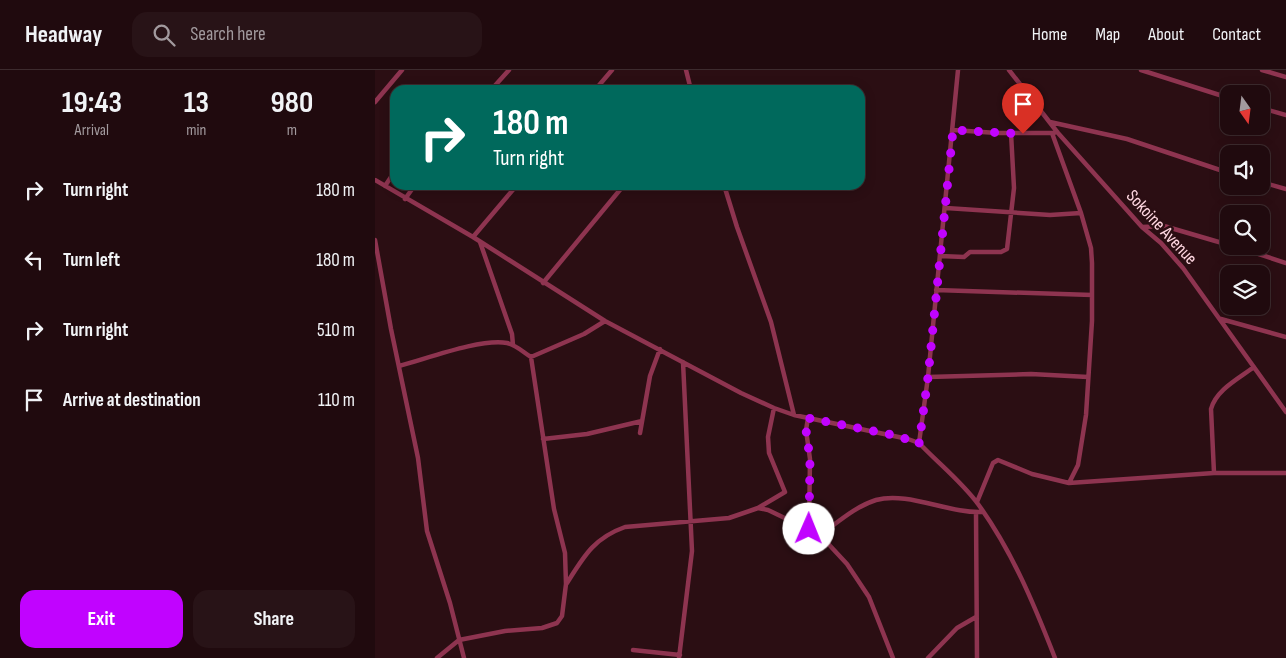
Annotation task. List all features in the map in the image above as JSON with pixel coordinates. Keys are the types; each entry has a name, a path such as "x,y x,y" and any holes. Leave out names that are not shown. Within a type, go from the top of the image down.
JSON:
{"street":[{"path":"375,102 403,70"},
{"path":"496,85 509,70"},
{"path":"599,85 612,70"},
{"path":"686,70 690,85"},
{"path":"919,444 946,208 958,70"},
{"name":"Sokoine Avenue","path":"1009,70 1050,122 1055,133 1142,227 1172,255 1221,319 1286,412"},
{"path":"1141,70 1220,95"},
{"path":"1262,70 1286,77"},
{"path":"1270,111 1286,115"},
{"path":"1050,122 1127,139 1220,170"},
{"path":"953,130 1011,134 1055,133 1091,248 1092,295 1088,377 1081,450 1078,465 1069,483"},
{"path":"940,256 964,257 973,251 1005,251 1008,246 1014,188 1011,134"},
{"path":"385,186 390,178"},
{"path":"375,180 390,189"},
{"path":"1270,185 1286,189"},
{"path":"391,190 473,237 605,321 774,408 794,415 898,436 919,444 977,502 999,535 1018,571 1055,658"},
{"path":"405,199 411,190"},
{"path":"473,237 513,190"},
{"path":"543,283 620,190"},
{"path":"726,190 737,228 771,322 794,415"},
{"path":"946,208 1050,215 1081,213"},
{"path":"1142,227 1164,226 1220,242"},
{"path":"375,240 418,458 427,531 448,595 464,658"},
{"path":"480,242 510,327 513,345"},
{"path":"1262,255 1286,263"},
{"path":"936,290 1092,295"},
{"path":"1221,319 1286,337"},
{"path":"531,357 584,334 605,321"},
{"path":"399,366 484,344 500,343 513,345 531,357 554,509 563,540 566,584 563,616 557,623 541,628 505,631 459,640 437,658"},
{"path":"640,433 650,376 660,349"},
{"path":"633,650 680,657 691,571 683,362"},
{"path":"1214,473 1211,409 1213,401 1219,394 1254,367"},
{"path":"928,377 1031,374 1088,377"},
{"path":"566,584 587,552 609,532 625,527 729,518 758,508 785,492 769,453 768,437 774,408"},
{"path":"808,418 806,430 810,459 809,529"},
{"path":"543,439 587,434 642,421"},
{"path":"977,502 993,462 998,460 1031,474 1069,483 1214,473 1286,472"},
{"path":"820,535 864,506 883,499 895,499 976,513 983,512"},
{"path":"758,508 778,513 820,535 847,564 869,597 893,658"},
{"path":"976,513 977,658"},
{"path":"927,658 957,628 976,617"}],"route":[{"path":"809,529 810,459 806,430 808,418 859,430 898,436 919,444 928,377 953,130 1023,134"}]}
